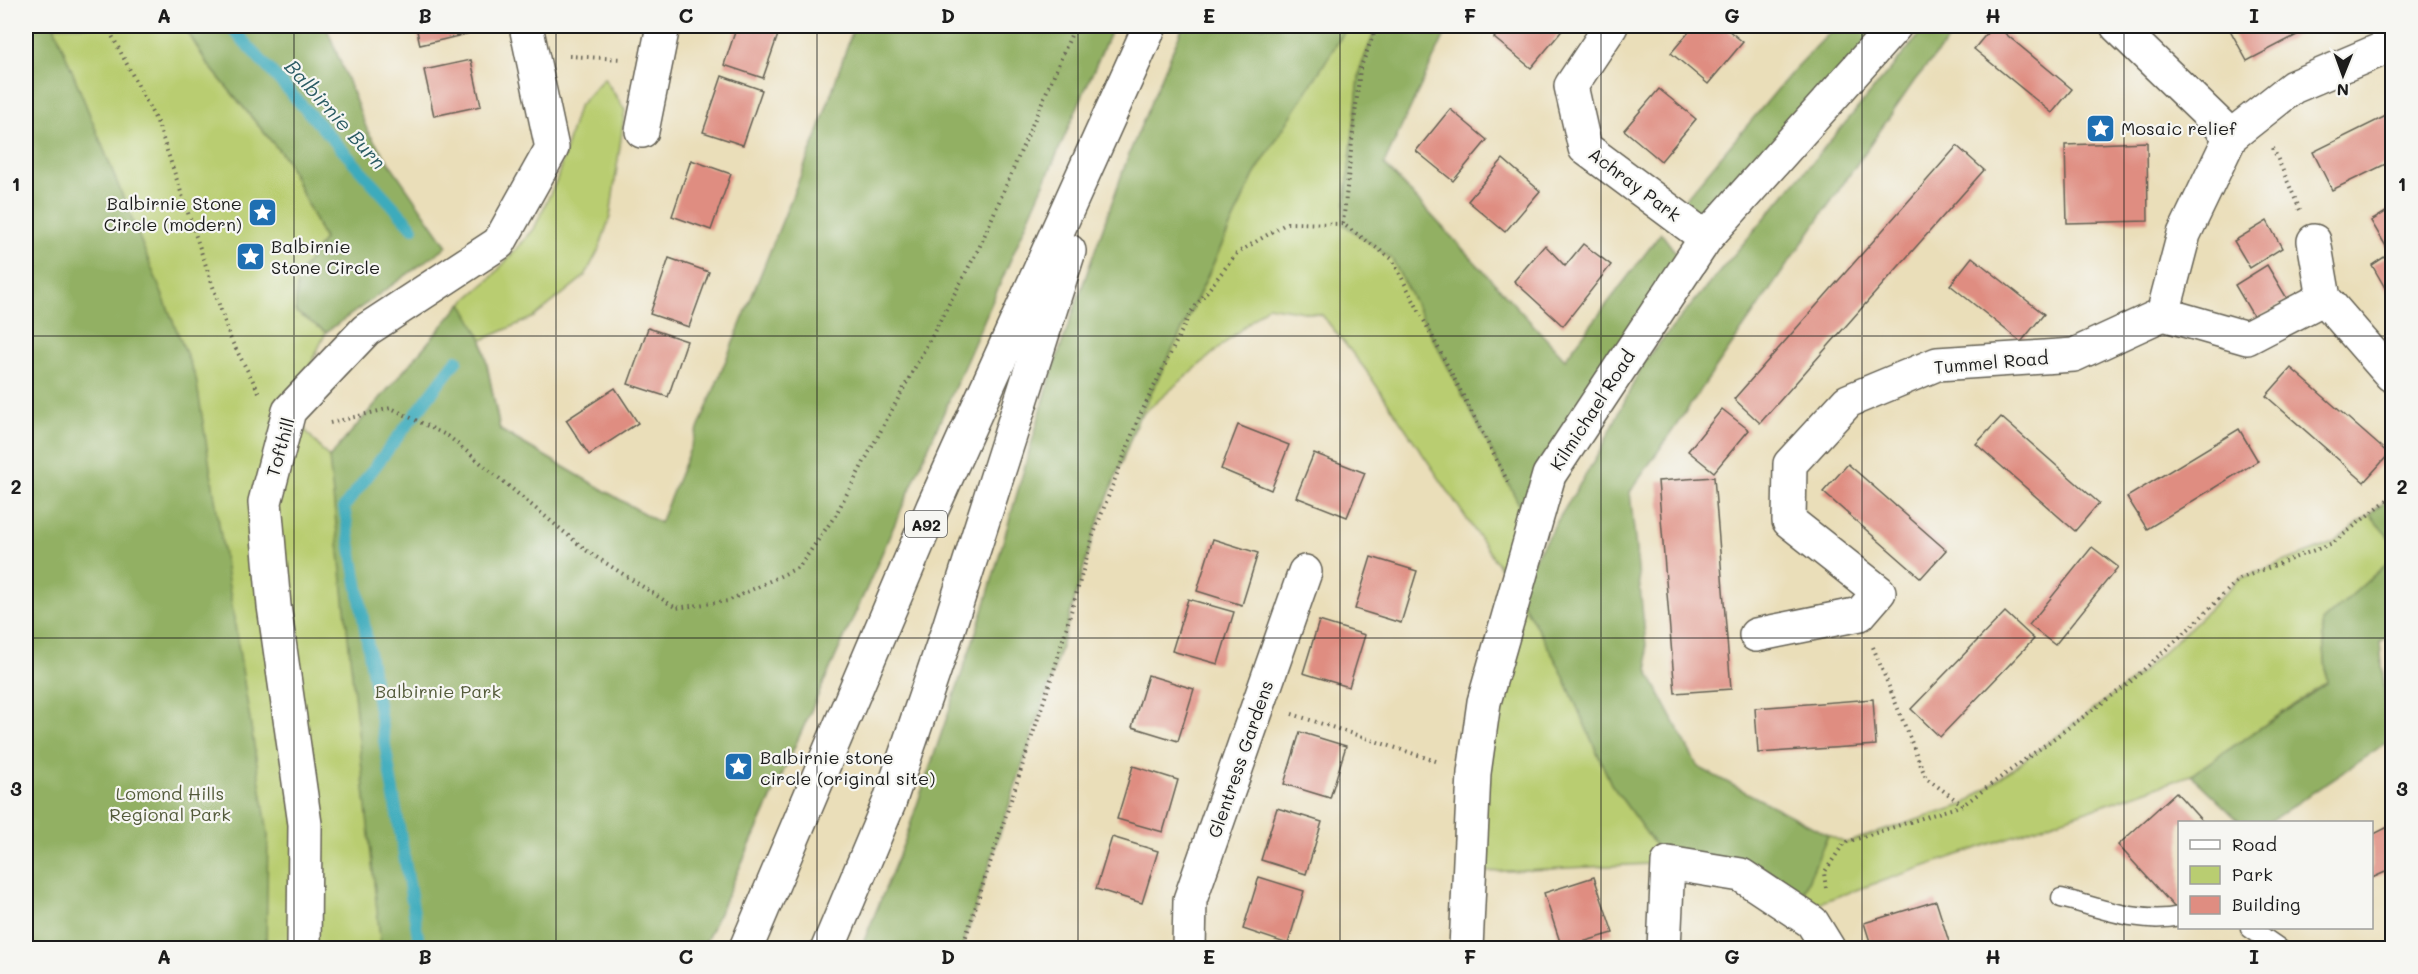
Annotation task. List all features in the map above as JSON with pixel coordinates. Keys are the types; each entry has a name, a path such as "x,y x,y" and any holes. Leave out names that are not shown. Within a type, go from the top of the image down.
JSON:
{"main road":[{"name":"Tofthill","path":"304,948 305,824 274,606 265,502 289,411 366,330 499,243 552,148 526,26"},
{"path":"642,131 663,26"},
{"name":"A92","path":"746,948 933,507 1150,26"},
{"name":"Achray Park","path":"1611,26 1571,86 1585,148 1706,238"},
{"name":"Kilmichael Road","path":"1466,948 1474,773 1484,702 1549,475 1706,238 1895,26"},
{"path":"2117,26 2231,136"},
{"path":"2324,298 2247,338 2163,314 2184,234 2231,136 2293,87 2392,45"},
{"name":"A92","path":"828,948 889,803 941,651 1116,103"},
{"path":"2314,241 2324,298 2391,375"},
{"name":"Tummel Road","path":"1870,603 1789,521 1790,464 1848,400 1937,364 2074,355 2163,314"},
{"name":"Glentress Gardens","path":"1189,948 1190,900 1305,572"},
{"path":"1756,635 1870,603"},
{"path":"1664,948 1668,863 1741,875 1812,922 1828,948"}],"lane":[{"path":"2061,898 2144,919 2165,919 2178,916"},
{"path":"2253,929 2279,948"}],"path":[{"path":"107,26 158,124 231,340 283,435 391,408 448,436 587,551 676,608 728,602 799,567 835,516 979,248 1075,26"},
{"path":"1343,224 1360,69 1377,26"},
{"path":"568,56 656,60"},
{"path":"2258,115 2314,241"},
{"path":"962,948 1055,667 1093,536 1139,417 1191,312 1238,253 1287,223 1343,224 1392,259 1533,531"},
{"path":"1826,895 1824,873 1844,843 1963,805 2128,684 2239,579 2333,543 2392,496"},
{"path":"1870,603 1926,778 1963,805"},
{"path":"1259,703 1474,773"}],"green space":[{"name":"Balbirnie Park","path":"26,26 184,26 207,63 286,159 324,240 297,278 296,312 326,332 289,411 329,458 462,303 491,278 534,229 557,179 578,107 604,78 625,110 610,217 599,249 585,276 534,317 482,340 500,430 660,523 869,583 703,948 26,948"},
{"name":"Lomond Hills Regional Park","path":"26,26 54,26 196,378 268,834 266,948 26,948"},
{"path":"184,26 326,26 368,132 447,246 326,332 296,312 297,278 324,239 286,159 207,63"},
{"path":"854,26 1113,26 869,583 703,948 381,948 329,458 462,303 482,340 500,430 660,523 817,135"},
{"path":"1183,26 1348,26 1254,175 1191,312 1139,417 1093,536 1055,667 962,948 861,948 905,840 983,611 1053,369 1129,154"},
{"path":"1347,26 1377,26 1360,69 1343,224 1392,259 1533,531 1516,590 1559,666 1611,784 1668,863 1469,873 1515,590 1365,369 1322,315 1268,306 1139,417 1191,312 1254,175"},
{"path":"1377,26 1449,26 1384,164 1565,359 1661,233 1686,266 1533,531 1392,259 1343,224 1360,69"},
{"path":"1836,26 1895,26 1716,227 1680,205 1793,71"},
{"path":"1927,26 1960,26 1915,80 1630,492 1649,674 1698,767 1828,835 1795,911 1668,863 1611,784 1559,666 1515,590 1599,453 1645,360"},
{"path":"2392,496 2392,541 2370,514"},
{"path":"2370,514 2392,541 2392,559 2322,622 2327,682 2191,775 1795,911 1828,835 1845,843 1963,805 2128,684 2239,579 2333,543"},
{"path":"2392,559 2392,632 2380,642 2389,741 2270,821 2239,821 2191,775 2327,683 2322,622"}],"building":[{"path":"416,26 465,26 467,34 420,45"},
{"path":"737,26 781,26 763,78 724,65"},
{"path":"1504,26 1565,27 1531,68 1494,38"},
{"path":"1694,26 1723,26 1743,42 1708,84 1671,53"},
{"path":"1993,26 1996,26 2072,89 2052,113 1974,49"},
{"path":"2233,26 2314,26 2247,61 2229,28"},
{"path":"471,60 481,106 434,116 424,70"},
{"path":"722,76 762,90 743,145 703,132"},
{"path":"1659,89 1696,119 1661,161 1624,130"},
{"path":"1450,109 1487,140 1453,181 1416,151"},
{"path":"2392,113 2392,161 2332,190 2313,152"},
{"path":"2147,142 2148,221 2067,223 2065,145"},
{"path":"1957,146 1984,170 1760,423 1734,399"},
{"path":"1503,159 1540,191 1505,232 1468,201"},
{"path":"691,160 731,174 711,230 672,216"},
{"path":"2392,208 2392,245 2387,248 2371,221"},
{"path":"2267,221 2282,248 2250,268 2234,241"},
{"path":"1583,244 1611,265 1563,326 1514,281 1545,245 1565,266"},
{"path":"2392,252 2392,300 2372,265"},
{"path":"1972,257 2044,314 2021,342 1950,285"},
{"path":"669,258 709,272 689,327 650,314"},
{"path":"2267,265 2288,300 2255,319 2235,285"},
{"path":"648,328 687,341 668,397 628,384"},
{"path":"2291,368 2389,454 2364,482 2266,396"},
{"path":"615,388 638,423 589,455 566,420"},
{"path":"1722,409 1749,430 1714,472 1688,451"},
{"path":"2001,417 2099,503 2075,531 1976,444"},
{"path":"1238,425 1289,445 1271,490 1221,469"},
{"path":"2239,429 2258,461 2147,529 2127,497"},
{"path":"1314,453 1365,473 1347,517 1296,497"},
{"path":"1848,464 1946,550 1921,578 1823,492"},
{"path":"1714,477 1731,689 1675,693 1658,481"},
{"path":"1213,539 1258,553 1242,605 1197,591"},
{"path":"2092,547 2118,567 2055,645 2029,625"},
{"path":"1371,557 1417,571 1401,623 1355,609"},
{"path":"1188,599 1234,612 1218,664 1172,651"},
{"path":"2005,612 2034,639 1940,737 1911,709"},
{"path":"1319,621 1365,635 1349,687 1303,673"},
{"path":"1148,675 1194,689 1178,741 1132,727"},
{"path":"1873,699 1876,745 1758,753 1755,708"},
{"path":"1300,732 1346,746 1330,798 1284,784"},
{"path":"1133,766 1178,780 1163,832 1117,819"},
{"path":"2176,792 2202,821 2178,821 2178,907 2176,909 2118,845"},
{"path":"1277,808 1322,822 1306,874 1261,860"},
{"path":"2392,825 2392,869 2373,878 2373,834"},
{"path":"1112,837 1158,851 1142,903 1096,889"},
{"path":"1259,877 1304,891 1288,944 1243,929"},
{"path":"1594,877 1613,933 1562,948 1544,893"},
{"path":"1936,901 1951,948 1872,948 1864,923"}],"waterway":[{"name":"Balbirnie Burn","path":"230,26 413,228"},
{"path":"420,948 344,507 457,360"}],"place":[{"name":"Mosaic relief","path":"2100,128"},
{"name":"Balbirnie Stone Circle (modern)","path":"263,213"},
{"name":"Balbirnie Stone Circle","path":"250,256"},
{"name":"Balbirnie stone circle (original site)","path":"739,767"}]}
